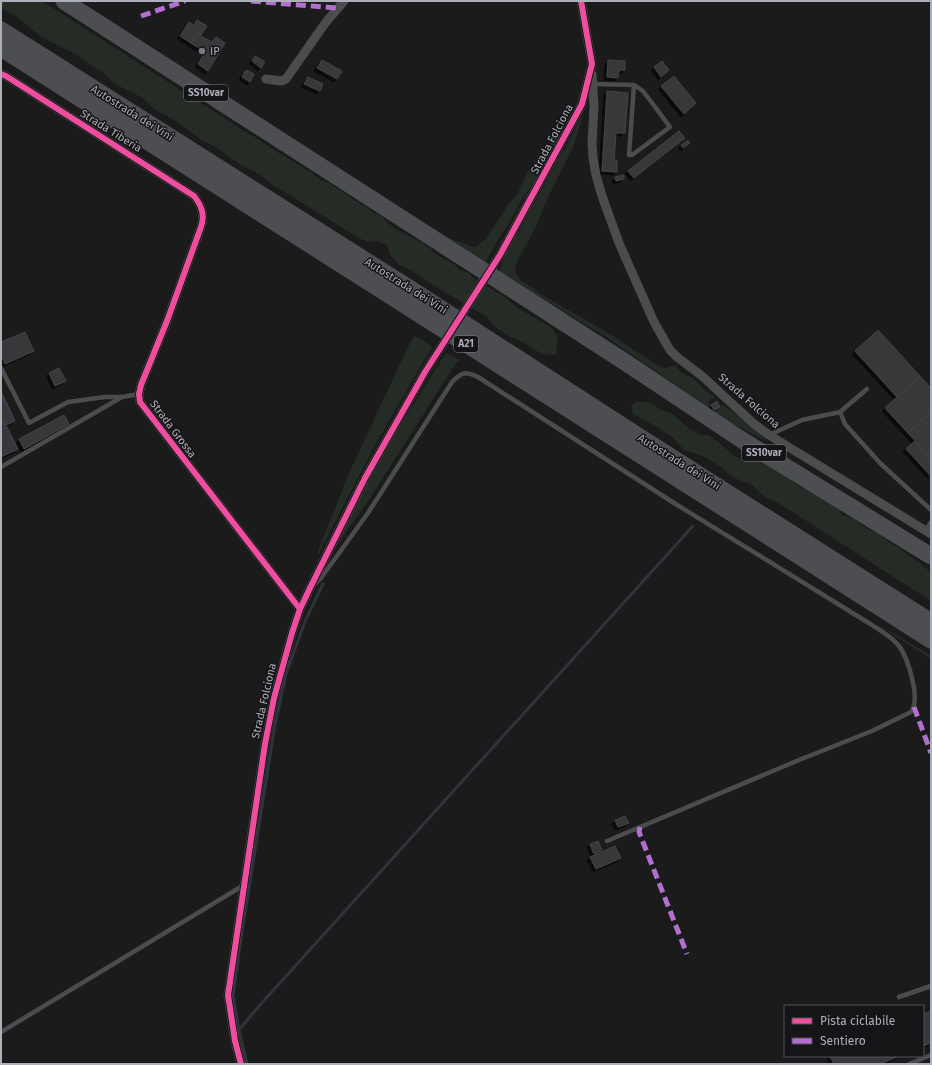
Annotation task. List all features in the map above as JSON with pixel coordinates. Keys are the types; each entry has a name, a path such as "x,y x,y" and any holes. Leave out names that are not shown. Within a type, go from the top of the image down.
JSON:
{"highway":[{"name":"SS10var","path":"64,1 622,360 742,440 931,556"},
{"name":"Autostrada dei Vini","path":"1,30 409,288 631,432 931,622"},
{"name":"Autostrada dei Vini","path":"1,48 931,640"}],"street":[{"path":"266,79 281,81 286,79 326,22 344,1"},
{"name":"Strada Folciona","path":"581,1 592,64 594,106 592,158 596,175 609,218 619,243 657,327 670,350 677,358 702,376 769,435 928,532"},
{"name":"Strada Folciona","path":"241,1064 235,1041 228,995 265,744 274,698 300,609 365,478 425,372 500,255 582,104 592,64"},
{"name":"Strada Tiberia","path":"1,74 194,196 200,203 203,212"},
{"name":"Strada Grossa","path":"203,212 202,227 167,321 140,385 140,402 300,609"}],"lane":[{"path":"593,84 634,85 643,91 670,127 632,155 629,155 634,85"},
{"path":"1,368 29,423 68,402 139,394"},
{"path":"310,588 321,578 368,513 452,382 464,373 470,373 872,625 889,636 899,646 907,663 915,691 914,708 911,712 872,731 799,760 608,841"},
{"path":"769,435 802,420 840,412 867,389"},
{"path":"1,467 122,397"},
{"path":"840,412 845,424 880,463 931,510"},
{"path":"928,532 931,522"},
{"path":"1,1032 244,885"},
{"path":"899,997 931,986"},
{"path":"909,1064 931,1055"},
{"path":"925,1058 931,1061"}],"shaded area":[{"path":"1,1 42,1 321,180 329,183 373,213 380,215 395,229 419,241 430,248 434,253 454,264 459,269 469,273 473,278 502,295 518,308 552,328 558,340 556,354 542,354 517,339 510,337 494,326 487,317 409,269 399,265 390,255 387,245 376,241 367,242 357,237 270,183 259,174 241,165 214,146 203,141 176,121 154,109 141,97 115,84 103,73 75,54 40,36 17,17 1,8"},
{"path":"581,117 582,119 573,148 518,260 515,269 516,274 521,281 532,287 537,292 610,334 660,367 666,368 675,365 683,374 693,378 707,392 715,397 711,399 709,403 714,410 720,408 722,404 746,421 768,442 728,421 605,336 499,271 511,240 520,230"},
{"path":"564,128 559,139 541,167 534,183 521,200 510,222 497,241 485,263 451,241 451,239 474,247 486,238 510,202 517,195 526,175 545,147"},
{"path":"414,336 423,340 432,347 374,447 318,555 319,548 350,471"},
{"path":"446,353 460,361 456,363 372,495 328,558 382,454"},
{"path":"636,401 651,403 661,410 673,414 688,428 701,435 709,435 736,457 743,458 747,453 784,475 795,484 838,508 842,515 855,519 863,526 879,534 931,572 931,601 780,504 766,498 752,485 732,477 721,467 705,457 684,450 673,438 657,427 633,414 631,406"},
{"path":"875,623 931,655 931,659"}],"building":[{"path":"197,20 207,26 201,35 197,34 191,43 180,36 189,22 194,25"},
{"path":"197,34 212,42 216,37 225,43 208,71 198,64 205,52 191,43"},
{"path":"255,56 265,62 261,68 252,61"},
{"path":"322,60 342,71 337,79 317,68"},
{"path":"608,60 625,61 625,70 619,70 618,78 607,77"},
{"path":"662,61 669,70 661,77 654,67"},
{"path":"246,70 254,74 250,82 242,77"},
{"path":"674,76 696,103 684,114 661,86"},
{"path":"308,77 323,84 320,91 304,84"},
{"path":"607,91 628,93 625,133 616,133 614,160 617,160 617,172 602,171"},
{"path":"679,131 685,138 634,178 628,171"},
{"path":"688,140 690,143 683,148 681,145"},
{"path":"624,175 624,179 616,181 615,177"},
{"path":"878,330 920,376 897,397 855,351"},
{"path":"25,332 34,351 5,364 1,354 1,342"},
{"path":"59,368 66,381 55,386 49,373"},
{"path":"920,376 931,388 931,412 908,433 885,408"},
{"path":"1,391 15,421 6,425 5,423 1,425"},
{"path":"717,401 720,407 714,410 711,405"},
{"path":"931,412 931,457 930,457 908,433"},
{"path":"64,415 69,424 24,449 19,439"},
{"path":"5,423 18,449 1,457 1,425"},
{"path":"915,441 931,458 931,476 906,449"},
{"path":"625,816 629,823 618,827 615,820"},
{"path":"598,841 602,850 594,854 590,844"},
{"path":"615,846 621,858 596,869 590,857"},
{"path":"931,1011 931,1043 924,1046 924,1014"},
{"path":"830,1057 897,1057 880,1064 834,1064"}],"waterway":[{"path":"239,1030 693,526"},
{"path":"247,1064 233,996 241,938 275,725 286,674 306,619 323,584"}],"marked path":[{"path":"141,16 185,1"},
{"path":"251,1 337,8"},
{"path":"914,707 931,753"},
{"path":"640,827 639,832 687,954"}],"cycle path":[{"path":"241,1064 235,1041 228,995 265,744 274,698 292,633 300,609 365,478 425,372 500,255 582,104 592,64 581,1"},
{"path":"1,74 194,196 199,203 203,215 201,227 167,321 141,385 139,394 140,402 300,609"}],"place":[{"name":"IP","path":"202,51"}]}
